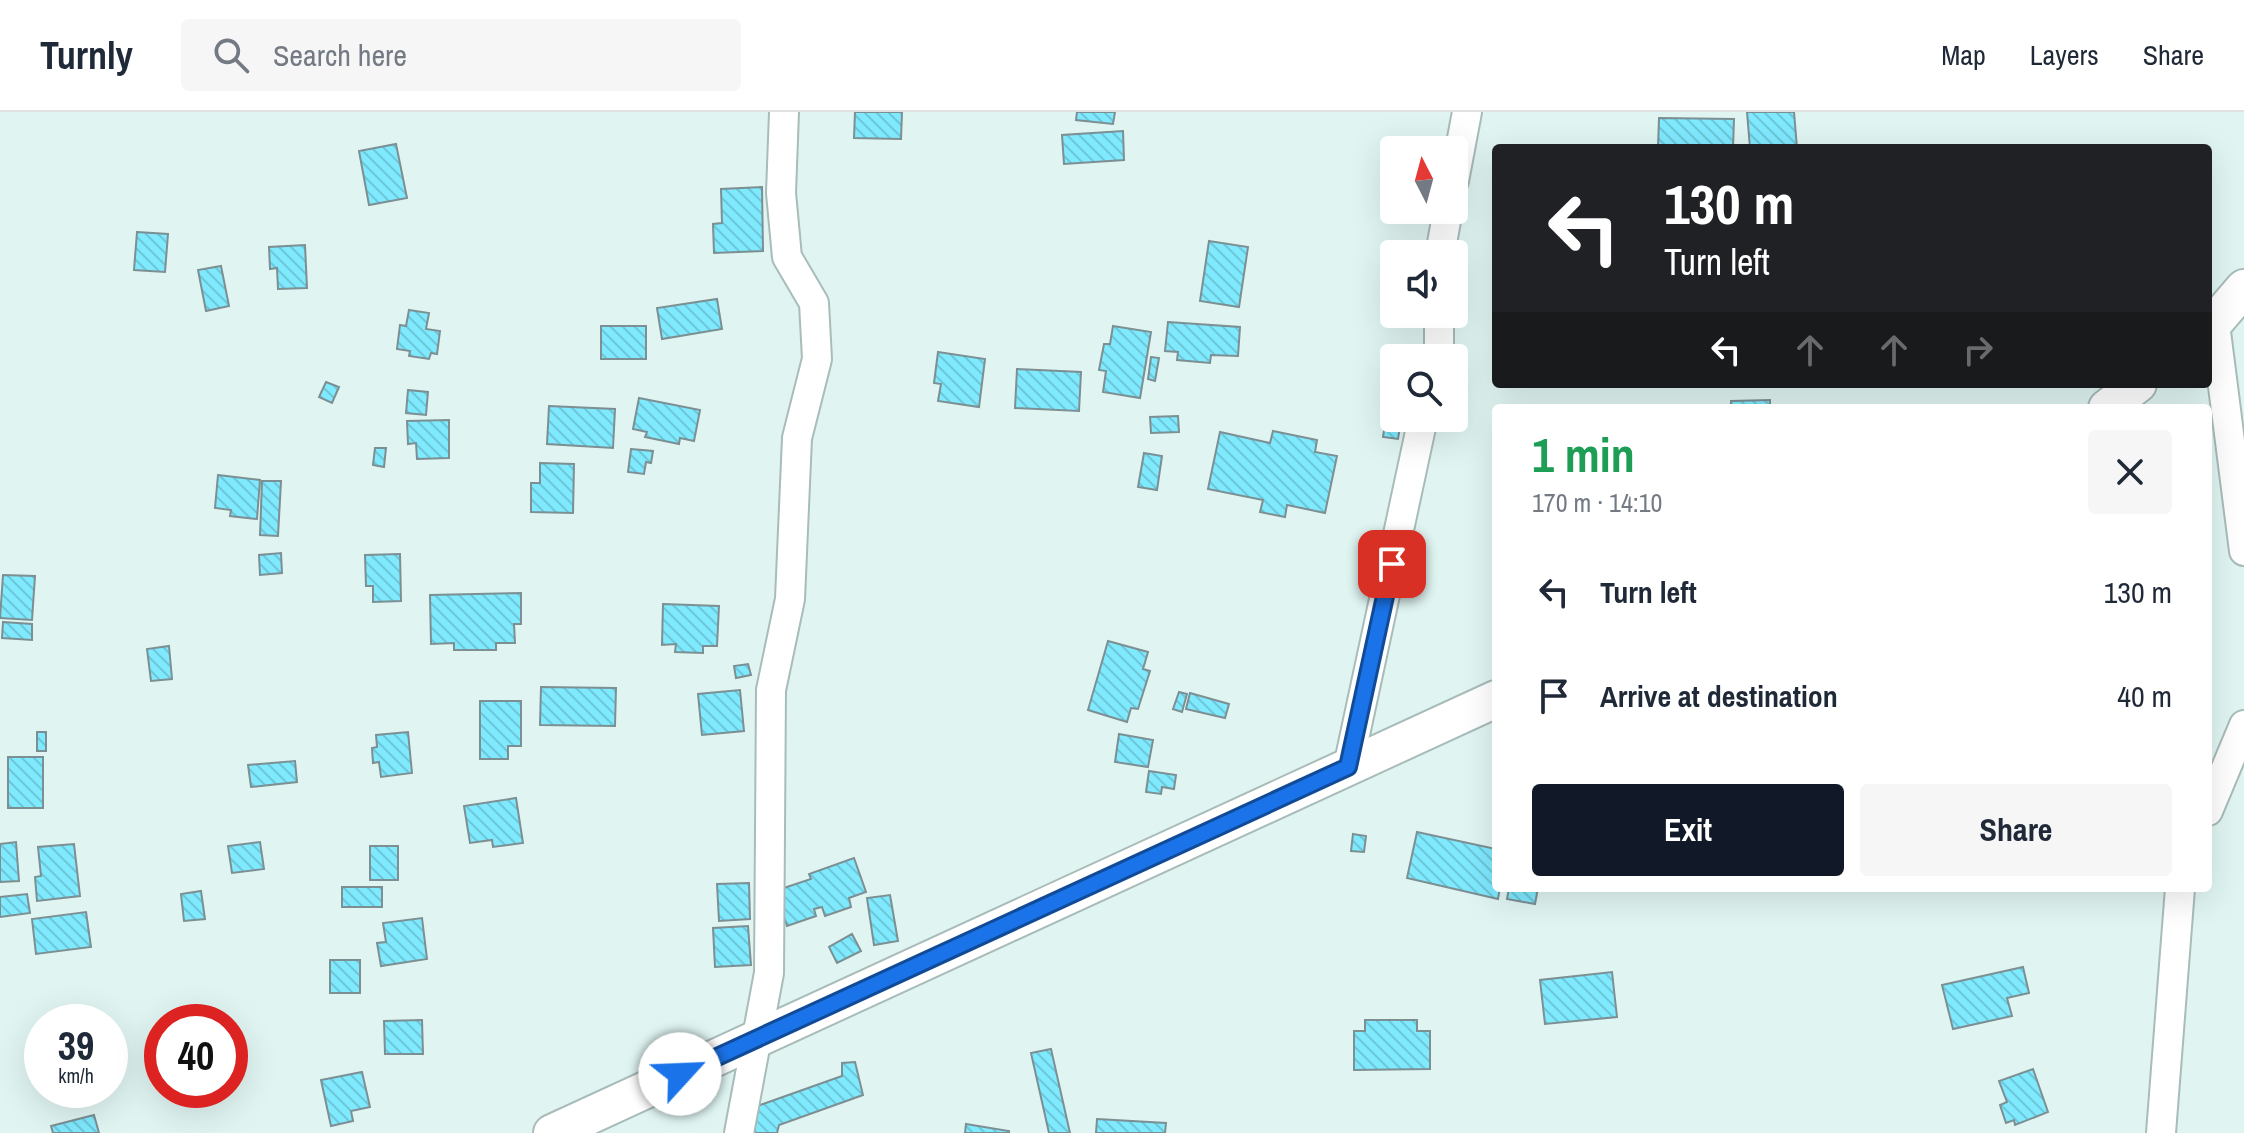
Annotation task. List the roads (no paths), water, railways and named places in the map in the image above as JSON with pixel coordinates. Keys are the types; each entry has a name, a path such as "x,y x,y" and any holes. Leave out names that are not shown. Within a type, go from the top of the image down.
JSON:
{"street":[{"path":"739,1133 769,973 771,690 790,599 797,438 817,359 814,303 787,257 781,193 784,112"},
{"path":"1462,136 1467,112"},
{"path":"2244,288 2212,327 2244,551"},
{"path":"2112,404 2133,388"},
{"path":"1348,767 1420,432"},
{"path":"552,1133 1492,701"},
{"path":"2212,801 2244,725"},
{"path":"2161,1133 2180,892"}]}
